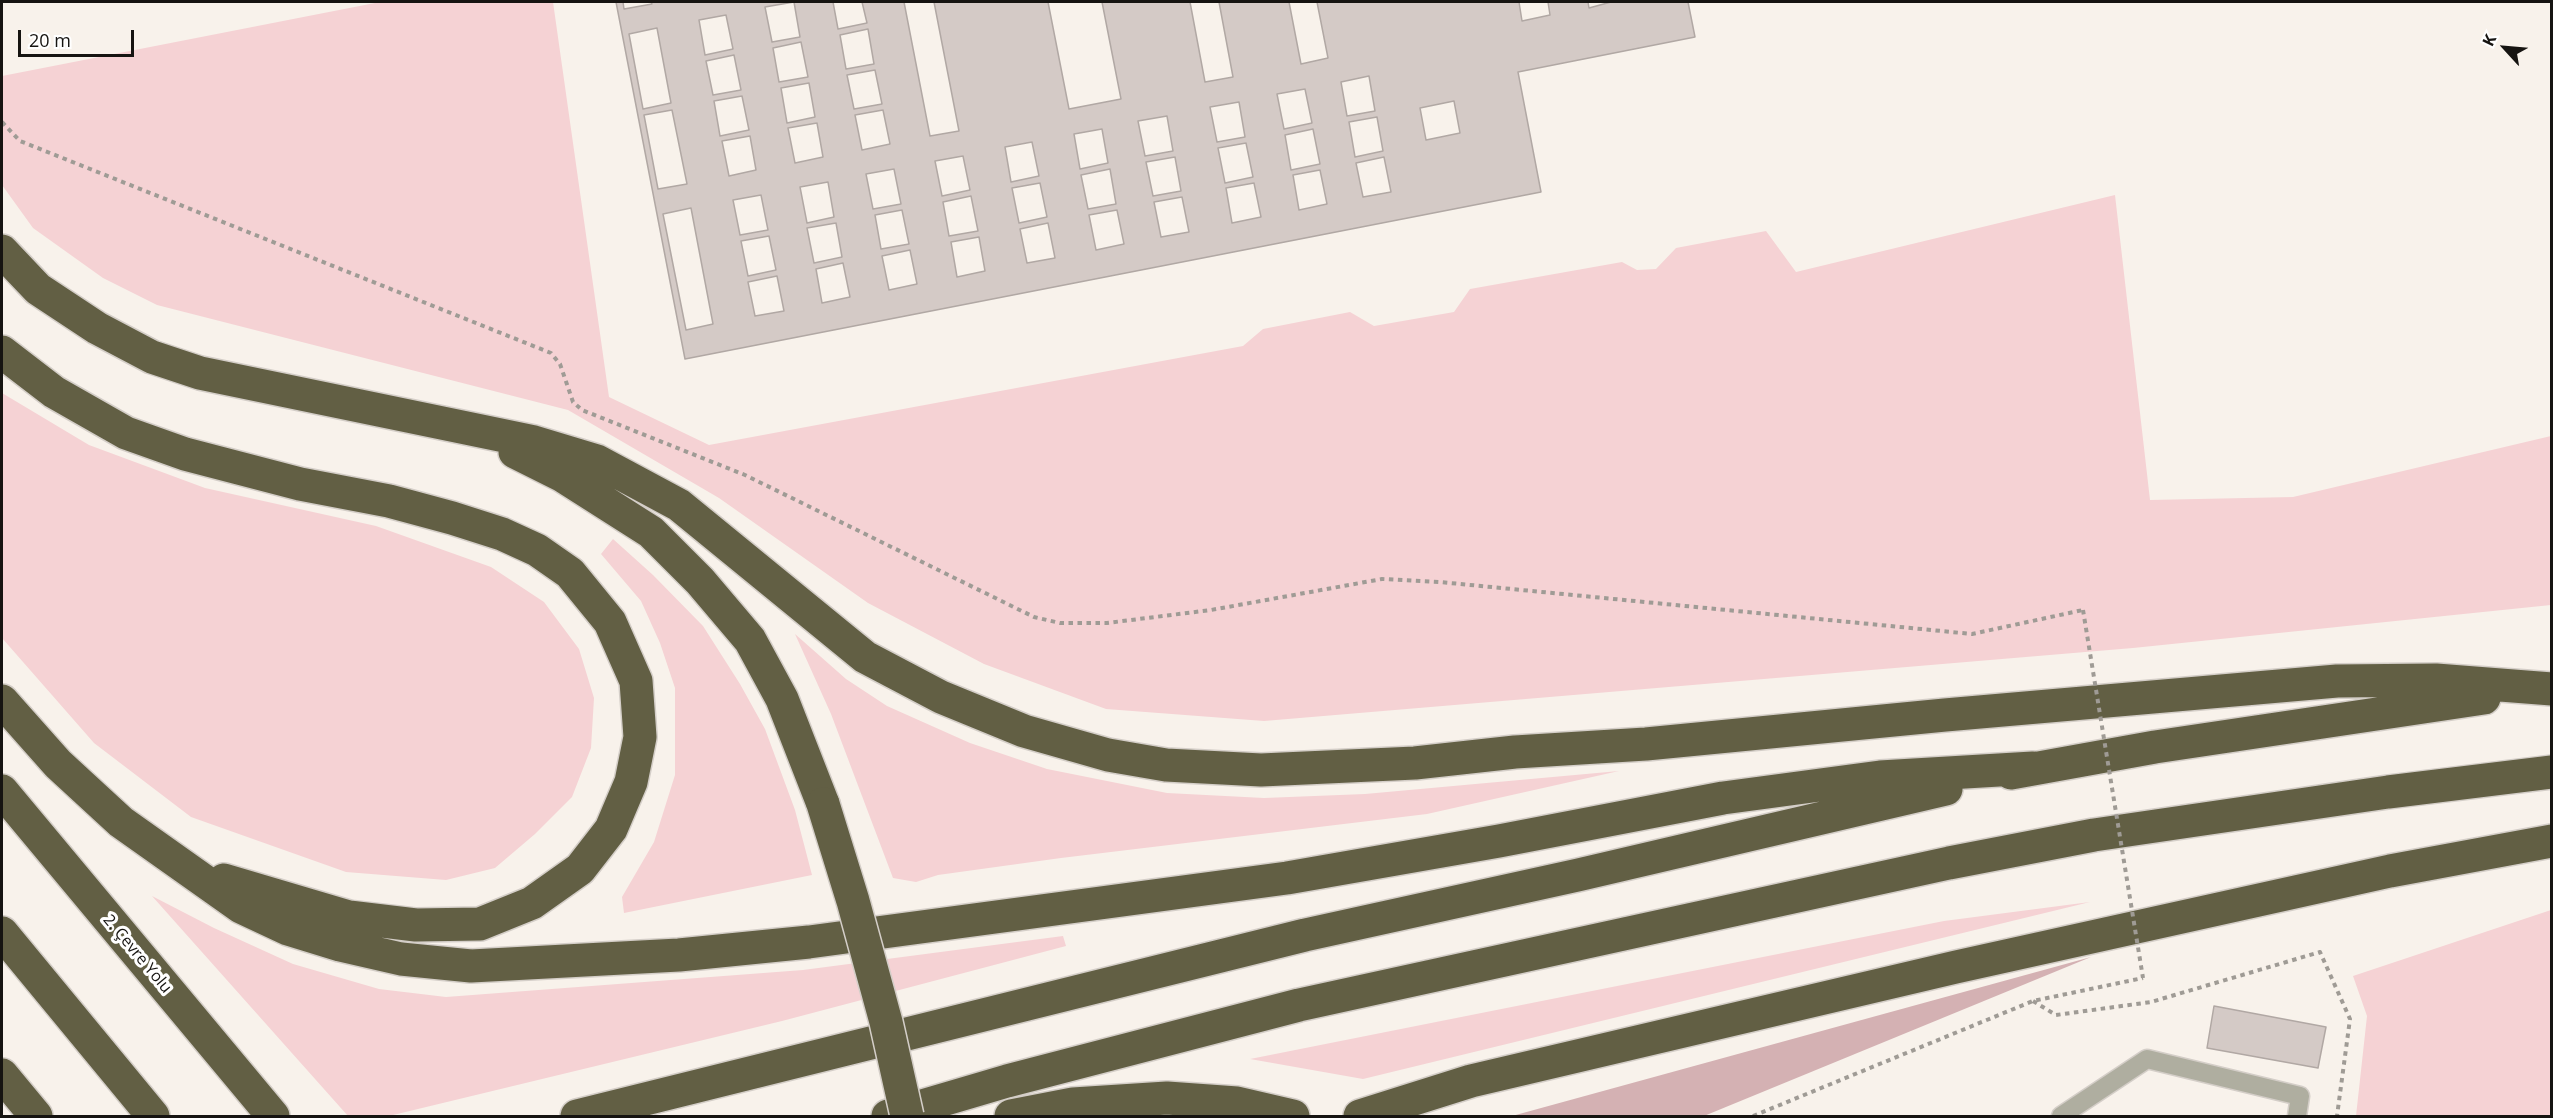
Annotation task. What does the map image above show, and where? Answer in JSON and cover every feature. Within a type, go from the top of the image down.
[{"type":"highway","points":[[2,251],[38,289],[97,328],[152,357],[200,373],[534,442],[597,461],[679,505],[865,657],[941,697],[1024,731],[1108,755],[1166,765],[1261,770],[1415,763],[1515,752],[1646,744],[2337,681],[2436,680],[2552,689]]},
{"type":"highway","points":[[2,352],[54,392],[126,433],[185,454],[266,476],[389,501],[452,518],[502,534],[537,550],[570,573],[610,622],[636,681],[640,737],[632,782],[611,830],[580,869],[532,903],[480,924],[416,925],[349,917],[240,886],[186,867]]},
{"type":"highway","points":[[468,428],[563,476],[651,532],[700,581],[750,640],[782,699],[823,804],[853,901],[886,1022],[906,1116]]},
{"type":"highway","points":[[577,1116],[1305,935],[1578,875],[2033,768],[2178,743],[2552,689]]},
{"type":"highway","points":[[2,701],[58,764],[121,822],[241,907],[288,929],[319,939],[401,959],[471,966],[679,956],[809,942],[1287,878],[1724,798],[1880,777],[2033,768]]},
{"type":"highway","points":[[888,1116],[1007,1081],[1299,1005],[1949,863],[2117,832],[2388,792],[2552,772]]},
{"type":"highway","name":"2. Çevre Yolu","points":[[2,791],[267,1109]]},
{"type":"highway","points":[[1360,1116],[1471,1082],[2110,933],[2390,871],[2552,841]]},
{"type":"highway","points":[[2,933],[151,1114]]},
{"type":"highway","points":[[2,1075],[36,1116]]},
{"type":"highway","points":[[1011,1116],[1074,1104],[1167,1098],[1237,1103],[1293,1116]]},
{"type":"lane","points":[[2061,1116],[2147,1059],[2300,1096],[2297,1116]]},
{"type":"path","points":[[2,122],[20,141],[551,353],[560,364],[573,402],[582,410],[745,475],[1034,618],[1060,623],[1107,623],[1210,610],[1382,579],[1451,583],[1972,634],[2083,610],[2143,978],[2033,1001],[1753,1116]]},
{"type":"path","points":[[2033,1001],[2056,1015],[2151,1002],[2320,952],[2350,1020],[2337,1116]]},
{"type":"shaded area","points":[[380,2],[553,2],[609,397],[709,445],[1243,346],[1263,329],[1350,312],[1374,326],[1454,312],[1470,289],[1622,262],[1637,270],[1656,269],[1676,248],[1766,231],[1796,272],[2115,195],[2150,500],[2293,497],[2551,436],[2551,605],[2133,648],[1264,721],[1106,709],[984,664],[868,603],[719,498],[568,410],[157,305],[103,278],[33,228],[2,185],[2,76]]},
{"type":"shaded area","points":[[2,393],[89,445],[205,488],[376,526],[491,567],[544,602],[579,649],[594,698],[591,748],[572,797],[535,834],[495,868],[446,880],[346,872],[191,817],[94,743],[2,638]]},
{"type":"shaded area","points":[[613,539],[653,575],[703,626],[740,684],[765,729],[795,810],[812,875],[624,913],[622,897],[654,842],[675,775],[675,688],[660,643],[641,601],[601,554]]},
{"type":"shaded area","points":[[795,634],[846,679],[887,706],[970,743],[1047,769],[1167,793],[1264,798],[1365,794],[1619,771],[1427,814],[1061,858],[938,875],[916,882],[893,878],[831,714]]},
{"type":"shaded area","points":[[152,896],[214,928],[293,964],[379,989],[446,997],[803,970],[1063,936],[1066,946],[782,1021],[389,1116],[348,1116]]},
{"type":"shaded area","points":[[2090,902],[1363,1079],[1250,1059],[1944,921]]},
{"type":"shaded area","points":[[2551,910],[2551,1116],[2356,1116],[2367,1016],[2353,976]]},
{"type":"shaded area","points":[[2091,957],[1704,1116],[1512,1116]]},
{"type":"building","points":[[616,2],[623,2],[624,9],[652,4],[651,2],[794,2],[833,2],[838,29],[867,23],[862,2],[904,2],[930,136],[959,131],[934,2],[1048,2],[1069,109],[1121,99],[1102,2],[1190,2],[1205,82],[1233,77],[1219,2],[1289,2],[1301,64],[1328,58],[1317,2],[1519,2],[1522,21],[1550,15],[1548,2],[1588,2],[1589,8],[1611,2],[1688,2],[1695,37],[1518,72],[1541,192],[685,359]],"holes":[[[794,2],[800,37],[772,42],[765,7]],[[726,15],[733,49],[705,55],[699,20]],[[657,28],[671,103],[643,109],[629,34]],[[868,29],[874,64],[846,69],[840,35]],[[801,42],[808,77],[779,82],[773,48]],[[734,55],[741,90],[713,95],[706,61]],[[875,70],[882,104],[854,109],[847,75]],[[1369,76],[1375,111],[1347,116],[1341,82]],[[809,83],[815,117],[787,123],[781,88]],[[1305,89],[1312,123],[1284,129],[1277,94]],[[742,96],[749,130],[720,136],[714,101]],[[1454,101],[1460,133],[1426,140],[1420,108]],[[1239,102],[1245,137],[1217,142],[1210,107]],[[672,110],[687,184],[658,189],[644,115]],[[883,110],[890,144],[862,150],[855,115]],[[1167,116],[1173,151],[1145,156],[1138,121]],[[1377,117],[1383,151],[1355,157],[1349,122]],[[817,123],[823,157],[795,163],[788,128]],[[1102,129],[1108,163],[1080,169],[1074,134]],[[1313,129],[1320,164],[1291,170],[1285,135]],[[750,136],[756,170],[729,176],[722,141]],[[1032,142],[1039,176],[1011,182],[1005,147]],[[1246,143],[1253,177],[1225,183],[1218,148]],[[963,156],[970,190],[942,196],[935,161]],[[1175,157],[1181,191],[1153,196],[1146,162]],[[1384,157],[1391,192],[1363,197],[1356,163]],[[894,169],[901,204],[873,209],[866,174]],[[1110,169],[1116,204],[1088,209],[1081,175]],[[1320,170],[1327,204],[1299,210],[1293,175]],[[828,182],[834,217],[807,223],[800,187]],[[1040,183],[1047,217],[1019,223],[1012,188]],[[1254,183],[1261,217],[1232,223],[1226,188]],[[761,195],[768,230],[740,235],[733,200]],[[971,196],[978,231],[949,236],[943,202]],[[1182,197],[1189,232],[1161,237],[1154,202]],[[691,208],[713,324],[686,330],[663,214]],[[902,210],[909,244],[881,249],[875,215]],[[1117,210],[1124,244],[1096,250],[1089,215]],[[836,223],[842,257],[814,263],[807,228]],[[1048,223],[1055,258],[1027,263],[1020,229]],[[769,236],[776,270],[748,276],[741,241]],[[979,237],[985,271],[957,277],[951,242]],[[910,250],[917,284],[889,290],[882,256]],[[843,263],[850,297],[822,303],[816,269]],[[777,276],[784,311],[755,316],[748,282]]]},
{"type":"building","points":[[2214,1006],[2326,1027],[2318,1068],[2207,1048]]}]
